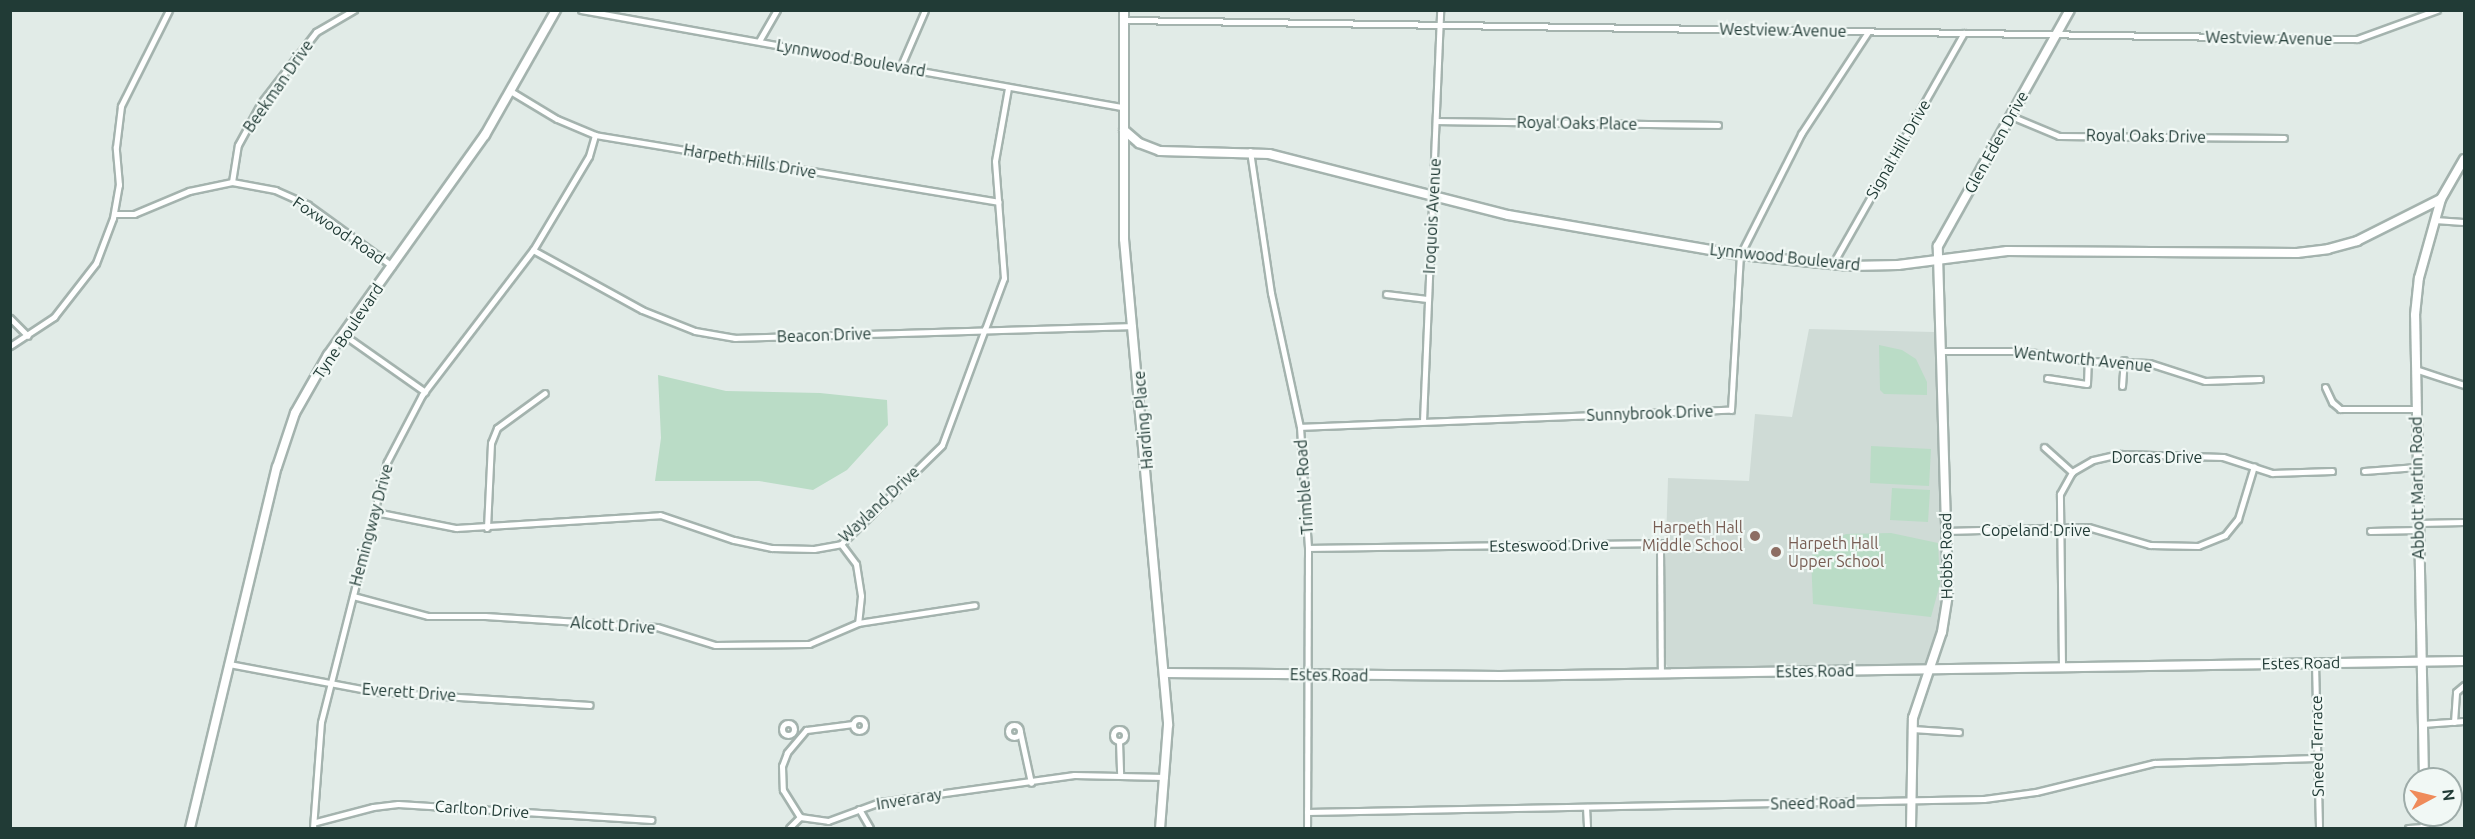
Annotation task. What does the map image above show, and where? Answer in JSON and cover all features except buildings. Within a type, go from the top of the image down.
[{"type":"street","points":[[10,346],[28,336],[72,298],[96,263],[114,214],[119,185],[116,147],[121,106],[169,10]]},
{"type":"street","name":"Beekman Drive","points":[[232,182],[238,145],[268,93],[316,32],[354,10]]},
{"type":"street","name":"Tyne Boulevard","points":[[190,828],[277,467],[292,419],[328,354],[344,335],[512,93],[556,10]]},
{"type":"street","name":"Lynnwood Boulevard","points":[[581,10],[1121,107]]},
{"type":"street","points":[[759,41],[777,10]]},
{"type":"street","points":[[900,68],[926,10]]},
{"type":"street","name":"Harding Place","points":[[1124,10],[1121,107],[1124,130],[1124,240],[1134,326],[1165,674],[1167,777],[1160,828]]},
{"type":"street","name":"Iroquois Avenue","points":[[1423,421],[1440,10]]},
{"type":"street","name":"Glen Eden Drive","points":[[1937,277],[1938,246],[2070,10]]},
{"type":"street","name":"Westview Avenue","points":[[1124,20],[1440,23],[1868,32],[2058,32],[2357,39],[2437,10]]},
{"type":"street","name":"Sunnybrook Drive","points":[[1300,427],[1731,410],[1740,255],[1801,134],[1868,32]]},
{"type":"street","name":"Signal Hill Drive","points":[[1832,265],[1964,33]]},
{"type":"street","name":"Wayland Drive","points":[[375,512],[456,528],[488,528],[644,514],[660,515],[734,540],[772,548],[814,549],[841,544],[942,445],[1004,278],[995,160],[1008,88]]},
{"type":"street","name":"Harpeth Hills Drive","points":[[512,93],[557,120],[595,135],[998,202]]},
{"type":"street","name":"Royal Oaks Drive","points":[[2011,116],[2059,136],[2284,138]]},
{"type":"street","name":"Royal Oaks Place","points":[[1436,121],[1718,125]]},
{"type":"street","name":"Lynnwood Boulevard","points":[[1124,130],[1139,143],[1160,151],[1250,151],[1508,215],[1740,255],[1832,265],[1895,265],[2007,251],[2297,253],[2357,241],[2442,199]]},
{"type":"street","name":"Hemingway Drive","points":[[314,825],[321,722],[375,512],[375,498],[391,452],[425,392],[533,250],[589,156],[595,135]]},
{"type":"street","name":"Trimble Road","points":[[1250,151],[1271,293],[1300,427],[1308,548],[1306,828]]},
{"type":"street","points":[[2442,199],[2464,159]]},
{"type":"street","name":"Foxwood Road","points":[[114,214],[134,214],[189,191],[232,182],[278,191],[308,205],[392,266]]},
{"type":"street","name":"Abbott Martin Road","points":[[2424,767],[2419,661],[2415,369],[2419,278],[2434,220],[2442,199]]},
{"type":"street","points":[[2434,220],[2464,222]]},
{"type":"street","name":"Beacon Drive","points":[[533,250],[642,310],[695,331],[722,335],[1134,326]]},
{"type":"street","name":"Hobbs Road","points":[[1911,828],[1911,729],[1946,612],[1946,531],[1937,277]]},
{"type":"street","points":[[1386,294],[1427,299]]},
{"type":"street","points":[[10,318],[28,336]]},
{"type":"street","points":[[344,335],[425,392]]},
{"type":"street","name":"Wentworth Avenue","points":[[1940,351],[2022,351],[2088,361],[2124,360],[2149,363],[2205,381],[2260,379]]},
{"type":"street","points":[[2122,386],[2124,360]]},
{"type":"street","points":[[2047,378],[2086,384],[2088,361]]},
{"type":"street","points":[[2415,369],[2464,385]]},
{"type":"street","points":[[2325,387],[2332,402],[2340,409],[2416,409]]},
{"type":"street","points":[[488,528],[490,443],[497,428],[545,393]]},
{"type":"street","points":[[2044,447],[2072,472],[2060,494],[2062,666]]},
{"type":"street","name":"Dorcas Drive","points":[[2072,472],[2093,460],[2120,454],[2223,458],[2272,473],[2332,471]]},
{"type":"street","name":"Copeland Drive","points":[[1946,531],[2088,527],[2150,545],[2198,546],[2225,535],[2238,519],[2254,466]]},
{"type":"street","points":[[2364,471],[2417,467]]},
{"type":"street","points":[[2370,531],[2464,522]]},
{"type":"street","name":"Esteswood Drive","points":[[1308,548],[1660,543],[1661,674]]},
{"type":"street","points":[[841,544],[856,564],[861,596],[858,623]]},
{"type":"street","name":"Alcott Drive","points":[[353,596],[428,616],[495,616],[657,627],[715,645],[809,644],[858,623],[975,604]]},
{"type":"street","name":"Estes Road","points":[[1165,674],[1661,674],[2464,661]]},
{"type":"street","name":"Sneed Terrace","points":[[2316,663],[2319,828]]},
{"type":"street","name":"Everett Drive","points":[[229,664],[377,692],[590,705]]},
{"type":"street","points":[[2454,722],[2456,692],[2464,685]]},
{"type":"street","points":[[2422,724],[2464,721]]},
{"type":"street","points":[[789,828],[800,817],[783,790],[782,766],[798,739],[806,730],[817,727],[853,724]]},
{"type":"street","points":[[1911,729],[1959,732]]},
{"type":"street","points":[[1020,732],[1031,783]]},
{"type":"street","points":[[792,734],[798,739]]},
{"type":"street","points":[[1119,741],[1120,774]]},
{"type":"street","name":"Sneed Road","points":[[1307,812],[1910,801],[2020,795],[2132,767],[2175,760],[2316,758]]},
{"type":"street","name":"Inveraray","points":[[800,817],[828,820],[880,801],[1031,783],[1074,775],[1120,774],[1167,777]]},
{"type":"street","name":"Carlton Drive","points":[[314,825],[373,807],[398,804],[651,820]]},
{"type":"street","points":[[1586,807],[1587,828]]},
{"type":"street","points":[[859,809],[870,828]]},
{"type":"street","points":[[2408,828],[2425,828]]},
{"type":"shaded area","points":[[1809,329],[1934,332],[1943,592],[1939,622],[1926,663],[1669,669],[1663,659],[1668,478],[1749,481],[1755,414],[1792,417]]},
{"type":"green space","points":[[1879,345],[1902,350],[1916,359],[1927,382],[1927,395],[1884,394],[1880,390]]},
{"type":"green space","points":[[658,375],[726,391],[820,393],[887,400],[888,425],[847,470],[813,490],[759,481],[655,481],[661,438]]},
{"type":"green space","points":[[1871,446],[1931,449],[1929,486],[1870,483]]},
{"type":"green space","points":[[1892,488],[1930,490],[1928,522],[1890,520]]},
{"type":"green space","points":[[1891,533],[1938,543],[1940,584],[1931,617],[1813,604],[1811,557],[1817,547],[1846,534]]},
{"type":"place","name":"Harpeth Hall Middle School","points":[[1755,536]]},
{"type":"place","name":"Harpeth Hall Upper School","points":[[1776,552]]}]
